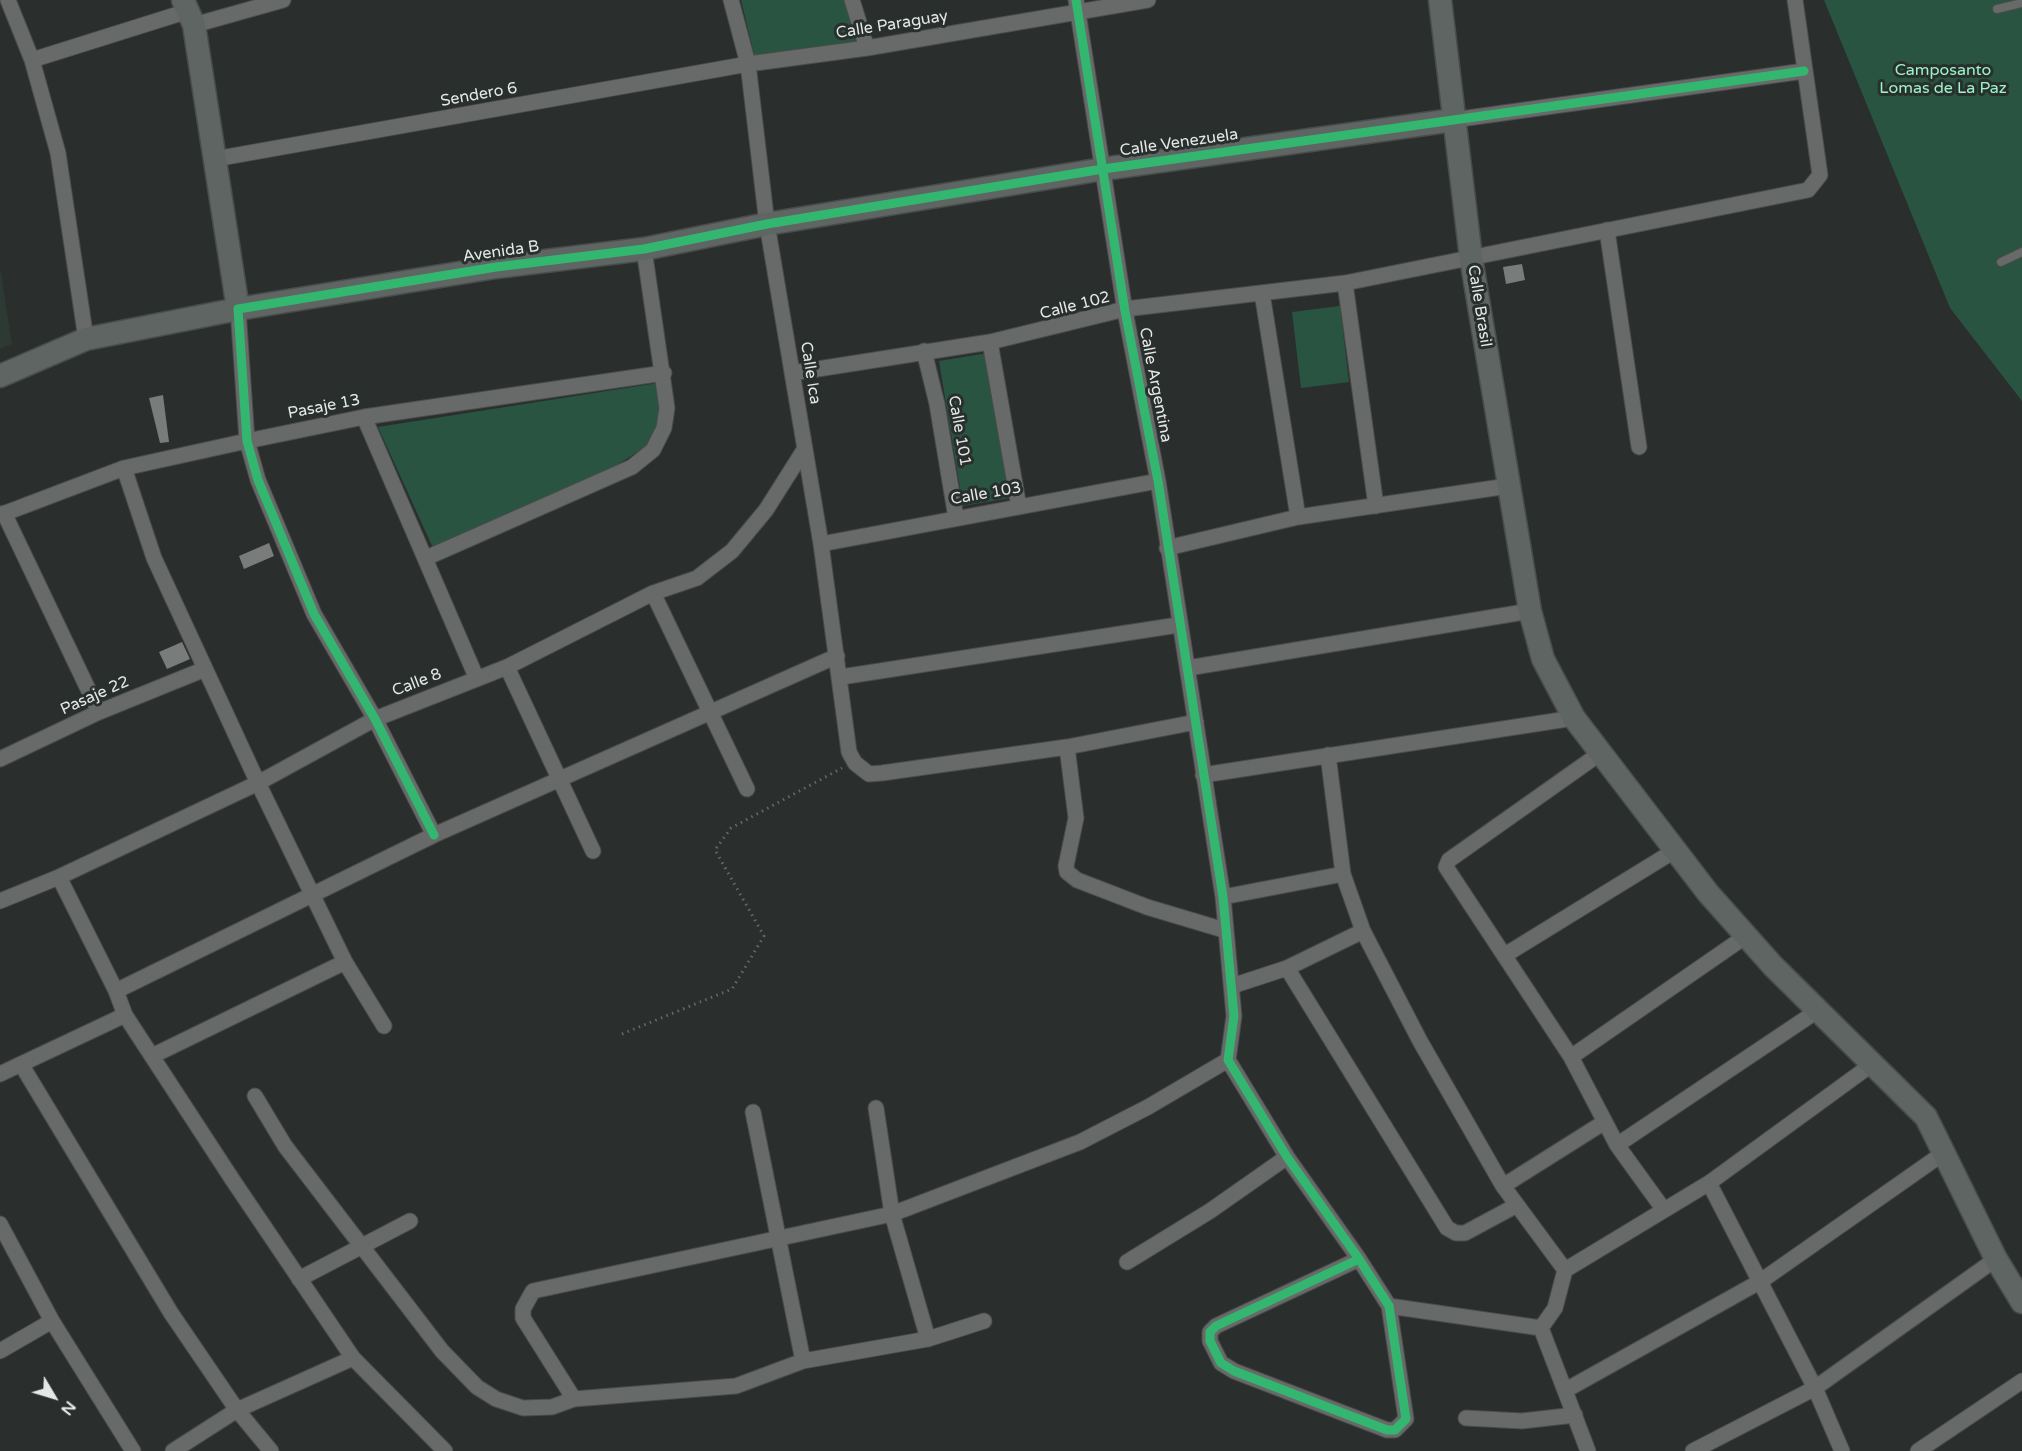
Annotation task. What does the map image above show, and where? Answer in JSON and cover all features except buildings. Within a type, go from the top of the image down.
[{"type":"main road","name":"Calle Brasil","points":[[1445,1],[1453,120],[1471,258],[1530,611],[1543,659],[1574,718],[1674,851],[1746,936],[1817,1011],[1926,1117],[1996,1259],[2022,1302]]},
{"type":"main road","points":[[188,12],[215,159],[238,309]]},
{"type":"main road","name":"Calle Venezuela","points":[[767,224],[1103,169],[1453,120]]},
{"type":"main road","name":"Avenida B","points":[[0,376],[86,339],[238,309],[496,267],[644,249],[767,224]]},
{"type":"street","points":[[9,0],[32,60],[58,153],[86,339]]},
{"type":"street","points":[[32,60],[188,12],[283,0]]},
{"type":"street","name":"Calle Ica","points":[[731,0],[748,64],[767,224],[820,544],[852,757]]},
{"type":"street","points":[[852,0],[867,48]]},
{"type":"street","name":"Calle Paraguay","points":[[748,64],[867,48],[1077,6],[1148,0]]},
{"type":"street","name":"Calle 102","points":[[792,373],[990,342],[1125,309],[1345,283],[1808,190],[1820,175],[1795,0]]},
{"type":"street","name":"Calle Argentina","points":[[1077,6],[1125,309],[1158,480],[1178,625],[1188,668],[1223,897],[1224,930],[1234,1016],[1228,1060]]},
{"type":"street","name":"Sendero 6","points":[[215,159],[748,64]]},
{"type":"street","points":[[1453,120],[1804,70]]},
{"type":"street","points":[[1606,230],[1640,447]]},
{"type":"street","points":[[426,558],[632,467],[653,450],[664,428],[667,408],[664,373],[644,249]]},
{"type":"street","points":[[1345,283],[1376,506]]},
{"type":"street","points":[[1262,293],[1298,517]]},
{"type":"street","points":[[238,309],[247,441],[258,480],[314,614],[375,719],[434,835]]},
{"type":"street","points":[[990,342],[1019,507]]},
{"type":"street","name":"Calle 101","points":[[924,351],[937,404],[956,518]]},
{"type":"street","name":"Pasaje 13","points":[[2,514],[124,468],[247,441],[364,417],[664,373]]},
{"type":"street","points":[[364,417],[477,680]]},
{"type":"street","name":"Calle 8","points":[[0,901],[59,877],[258,783],[375,719],[507,667],[653,593],[697,578],[732,551],[766,510],[804,450]]},
{"type":"street","points":[[124,468],[154,558],[258,783],[315,896],[345,962],[384,1026]]},
{"type":"street","name":"Calle 103","points":[[820,544],[1158,480]]},
{"type":"street","points":[[1167,548],[1298,517],[1508,486]]},
{"type":"street","points":[[2,514],[99,712]]},
{"type":"street","points":[[653,593],[747,789]]},
{"type":"street","points":[[1188,668],[1530,611]]},
{"type":"street","points":[[841,677],[1178,625]]},
{"type":"street","points":[[116,991],[315,896],[434,835],[837,656]]},
{"type":"street","points":[[507,667],[593,851]]},
{"type":"street","name":"Pasaje 22","points":[[0,759],[99,712],[205,669]]},
{"type":"street","points":[[1203,775],[1574,718]]},
{"type":"street","points":[[852,757],[861,771],[876,774],[1067,747],[1196,722]]},
{"type":"street","points":[[1067,747],[1076,818],[1066,866],[1067,872],[1077,880],[1146,907],[1224,930]]},
{"type":"street","points":[[1599,754],[1449,860],[1446,867],[1571,1057],[1603,1123],[1664,1210]]},
{"type":"street","points":[[1328,755],[1343,874],[1363,931],[1420,1041],[1503,1186],[1565,1270]]},
{"type":"street","points":[[1505,955],[1674,851]]},
{"type":"street","points":[[1223,897],[1343,874]]},
{"type":"street","points":[[59,877],[116,991],[125,1015],[299,1279],[353,1358],[445,1451]]},
{"type":"street","points":[[1232,986],[1287,968],[1363,931]]},
{"type":"street","points":[[1571,1057],[1746,936]]},
{"type":"street","points":[[152,1056],[345,962]]},
{"type":"street","points":[[1287,968],[1447,1228],[1456,1233],[1465,1233],[1517,1205]]},
{"type":"street","points":[[1617,1145],[1817,1011]]},
{"type":"street","points":[[0,1074],[125,1015]]},
{"type":"street","points":[[574,1399],[524,1318],[523,1309],[533,1291],[892,1214],[1080,1142],[1148,1107],[1228,1060],[1287,1157],[1359,1259],[1389,1305],[1406,1419],[1395,1430],[1387,1430],[1234,1371],[1221,1363],[1210,1341],[1210,1332],[1216,1326],[1359,1259]]},
{"type":"street","points":[[21,1064],[122,1227],[171,1313],[237,1410],[271,1451]]},
{"type":"street","points":[[1541,1328],[1555,1308],[1565,1270],[1709,1183],[1871,1065]]},
{"type":"street","points":[[255,1096],[285,1146],[442,1350],[477,1387],[496,1399],[523,1408],[552,1407],[574,1399],[736,1386],[803,1361],[928,1339],[984,1321]]},
{"type":"street","points":[[876,1108],[892,1214],[928,1339]]},
{"type":"street","points":[[753,1112],[803,1361]]},
{"type":"street","points":[[1503,1186],[1603,1123]]},
{"type":"street","points":[[1566,1390],[1761,1281],[1945,1152]]},
{"type":"street","points":[[1127,1262],[1210,1211],[1287,1157]]},
{"type":"street","points":[[1709,1183],[1815,1388],[1842,1451]]},
{"type":"street","points":[[299,1279],[410,1221]]},
{"type":"street","points":[[0,1224],[52,1321],[133,1451]]},
{"type":"street","points":[[1693,1451],[1815,1388],[1996,1259]]},
{"type":"street","points":[[1389,1305],[1541,1328]]},
{"type":"street","points":[[0,1351],[52,1321]]},
{"type":"street","points":[[1541,1328],[1588,1451]]},
{"type":"street","points":[[173,1451],[237,1410],[353,1358]]},
{"type":"street","points":[[1918,1451],[2022,1381]]},
{"type":"street","points":[[1466,1418],[1522,1421],[1575,1415]]},
{"type":"lane","points":[[1997,9],[2022,3]]},
{"type":"lane","points":[[2001,262],[2022,252]]},
{"type":"path","points":[[622,1034],[732,989],[764,936],[715,850],[731,828],[852,757]]},
{"type":"shaded area","points":[[0,267],[12,344],[0,349]]},
{"type":"green space","points":[[741,0],[845,0],[857,41],[755,58]]},
{"type":"green space","name":"Camposanto Lomas de La Paz","points":[[1824,0],[2022,0],[2022,401],[1950,308]]},
{"type":"green space","points":[[1340,306],[1349,382],[1301,388],[1292,312]]},
{"type":"green space","points":[[988,353],[1011,498],[963,506],[939,361]]},
{"type":"green space","points":[[658,383],[660,417],[647,446],[609,470],[433,548],[378,427]]},
{"type":"cycle path","points":[[1076,0],[1125,311],[1158,481],[1223,897],[1234,1016],[1228,1060],[1287,1157],[1359,1259],[1389,1306],[1406,1419],[1395,1430],[1387,1430],[1234,1371],[1221,1363],[1210,1341],[1210,1332],[1216,1326],[1359,1259]]},
{"type":"cycle path","points":[[434,835],[375,719],[314,614],[258,480],[247,441],[238,309],[496,267],[644,249],[767,224],[1103,169],[1804,71]]}]
